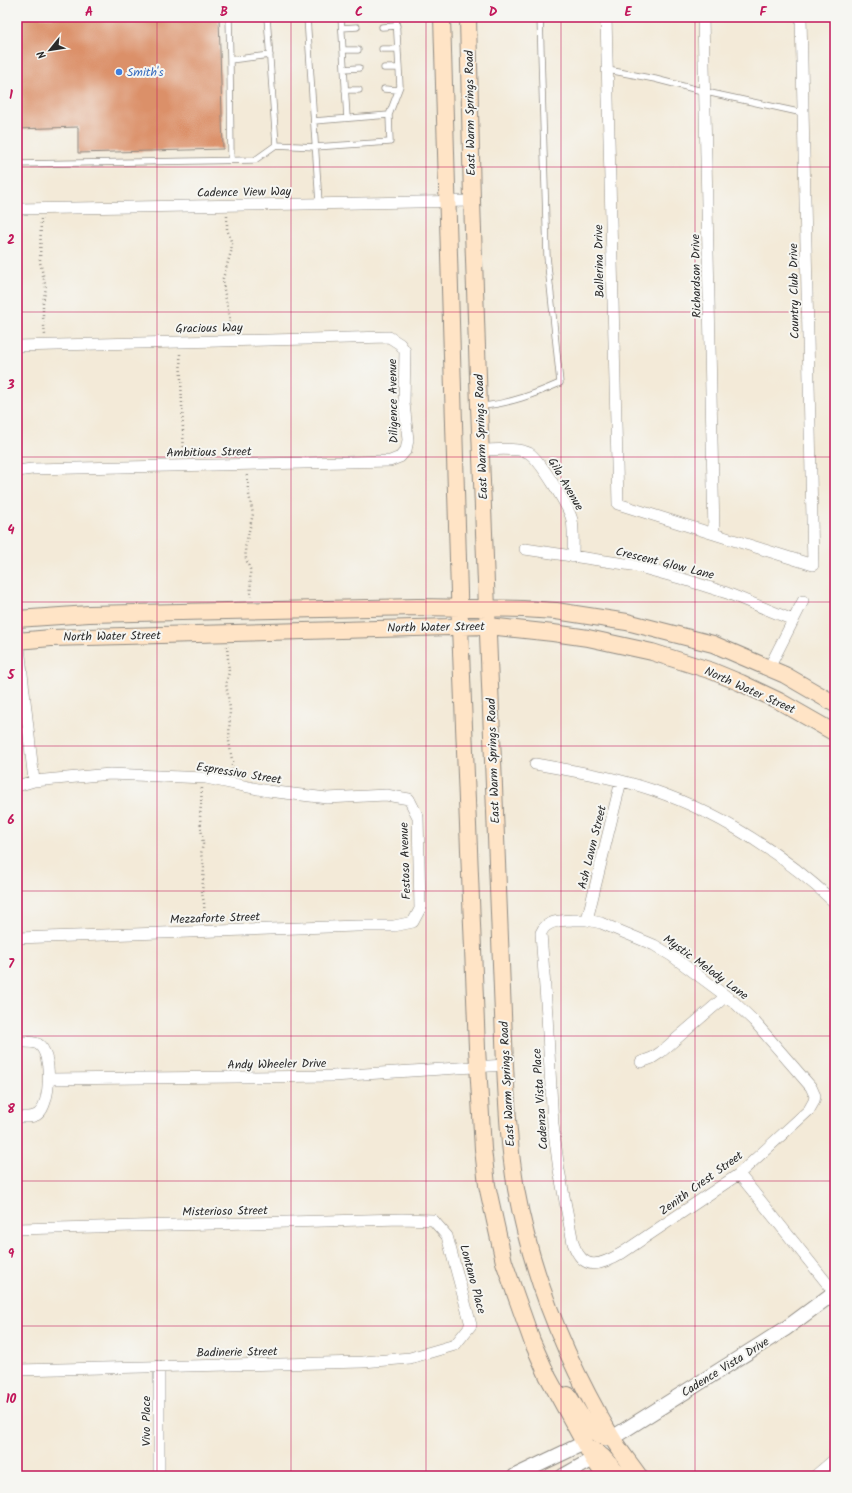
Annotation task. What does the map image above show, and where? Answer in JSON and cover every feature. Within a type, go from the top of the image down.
[{"type":"main road","name":"East Warm Springs Road","points":[[442,17],[446,200],[459,607],[478,1068],[483,1149],[487,1185],[504,1262],[532,1341],[548,1377],[593,1459],[605,1476]]},
{"type":"main road","name":"East Warm Springs Road","points":[[468,17],[472,201],[479,406],[505,1065],[510,1145],[516,1189],[528,1241],[544,1294],[557,1330],[573,1365],[612,1438],[639,1476]]},
{"type":"main road","name":"North Water Street","points":[[17,619],[90,614],[251,610],[459,607],[556,611],[627,622],[713,644],[769,668],[814,691],[835,704]]},
{"type":"main road","name":"North Water Street","points":[[18,637],[52,638],[226,634],[488,626],[588,638],[659,654],[741,683],[779,701],[835,733]]},
{"type":"main road","points":[[532,1341],[588,1426],[597,1435],[604,1438],[612,1438]]},
{"type":"main road","points":[[584,1443],[603,1457],[620,1476]]},
{"type":"street","name":"Ballerina Drive","points":[[606,17],[618,504],[714,534]]},
{"type":"street","name":"Richardson Drive","points":[[704,17],[714,534]]},
{"type":"street","name":"Country Club Drive","points":[[714,534],[813,565],[801,17]]},
{"type":"street","name":"Cadence View Way","points":[[17,209],[446,200],[472,201]]},
{"type":"street","name":"Gracious Way","points":[[17,346],[389,337],[400,344]]},
{"type":"street","name":"Diligence Avenue","points":[[400,344],[405,351],[404,403],[408,440],[406,450],[400,457]]},
{"type":"street","name":"Gila Avenue","points":[[481,450],[517,450],[529,453],[539,462],[572,518],[573,557]]},
{"type":"street","name":"Ambitious Street","points":[[17,471],[32,469],[184,465],[378,462],[390,461],[400,457]]},
{"type":"street","name":"Crescent Glow Lane","points":[[525,549],[632,565],[728,593],[793,620]]},
{"type":"street","points":[[769,668],[803,601]]},
{"type":"street","points":[[18,637],[34,780]]},
{"type":"street","points":[[536,764],[621,781],[692,806],[728,824],[791,865],[835,903]]},
{"type":"street","name":"Espressivo Street","points":[[17,786],[34,780],[110,774],[200,778],[268,791],[327,798],[386,795],[410,798]]},
{"type":"street","name":"Ash Lawn Street","points":[[587,920],[621,781]]},
{"type":"street","name":"Festoso Avenue","points":[[410,798],[418,817],[420,909],[413,922]]},
{"type":"street","name":"Mystic Melody Lane","points":[[543,928],[557,921],[587,920],[617,929],[663,950],[726,996],[754,1021],[806,1080],[813,1091],[814,1101]]},
{"type":"street","name":"Mezzaforte Street","points":[[17,938],[394,926],[413,922]]},
{"type":"street","name":"Cadenza Vista Place","points":[[543,928],[541,938],[548,1015],[554,1135],[573,1243],[577,1254],[588,1263]]},
{"type":"street","points":[[641,1062],[652,1058],[661,1052],[726,996]]},
{"type":"street","points":[[17,1042],[33,1042],[39,1045],[44,1051],[47,1060],[49,1079],[47,1093],[40,1113],[35,1116],[17,1117]]},
{"type":"street","name":"Andy Wheeler Drive","points":[[49,1079],[333,1076],[478,1068],[505,1065]]},
{"type":"street","name":"Zenith Crest Street","points":[[588,1263],[597,1264],[610,1260],[739,1174],[809,1110],[814,1101]]},
{"type":"street","points":[[739,1174],[834,1292]]},
{"type":"street","name":"Misterioso Street","points":[[17,1229],[433,1220]]},
{"type":"street","name":"Lontano Place","points":[[433,1220],[448,1236],[471,1325],[455,1345]]},
{"type":"street","name":"Cadence Vista Drive","points":[[612,1438],[785,1329],[834,1292]]},
{"type":"street","name":"Badinerie Street","points":[[17,1370],[363,1362],[410,1358],[455,1345]]},
{"type":"street","name":"Vivo Place","points":[[159,1366],[160,1476]]},
{"type":"street","points":[[515,1476],[584,1443]]},
{"type":"street","points":[[563,1476],[593,1459]]},
{"type":"street","points":[[815,1476],[835,1459]]},
{"type":"lane","points":[[229,17],[231,160]]},
{"type":"lane","points":[[268,17],[276,145]]},
{"type":"lane","points":[[307,17],[319,203]]},
{"type":"lane","points":[[341,17],[347,118]]},
{"type":"lane","points":[[17,164],[255,160],[276,145],[315,147],[390,142],[389,115],[400,86],[396,17]]},
{"type":"lane","points":[[479,406],[493,405],[519,399],[560,383],[547,256],[540,17]]},
{"type":"lane","points":[[382,26],[397,26]]},
{"type":"lane","points":[[342,28],[357,27]]},
{"type":"lane","points":[[382,49],[398,49]]},
{"type":"lane","points":[[343,50],[358,50]]},
{"type":"lane","points":[[230,60],[270,55]]},
{"type":"lane","points":[[344,69],[359,68]]},
{"type":"lane","points":[[384,68],[399,68]]},
{"type":"lane","points":[[608,70],[655,79],[706,92],[804,113]]},
{"type":"lane","points":[[384,89],[398,90]]},
{"type":"lane","points":[[345,90],[359,90]]},
{"type":"lane","points":[[314,121],[389,115]]},
{"type":"path","points":[[227,205],[227,229],[232,244],[223,278],[230,319],[229,341]]},
{"type":"path","points":[[41,209],[40,262],[46,288],[43,302],[43,317],[46,345]]},
{"type":"path","points":[[180,342],[184,465]]},
{"type":"path","points":[[248,464],[247,482],[253,514],[245,548],[246,559],[250,569],[251,610]]},
{"type":"path","points":[[226,634],[229,672],[226,684],[230,708],[229,741],[232,760],[231,784]]},
{"type":"path","points":[[200,778],[203,791],[200,818],[203,844],[201,854],[204,868],[202,893],[204,903],[205,932]]},
{"type":"building","name":"Smith's","points":[[17,17],[219,17],[223,149],[78,153],[78,127],[17,129]]},
{"type":"place","name":"Smith's","points":[[119,72]]}]
